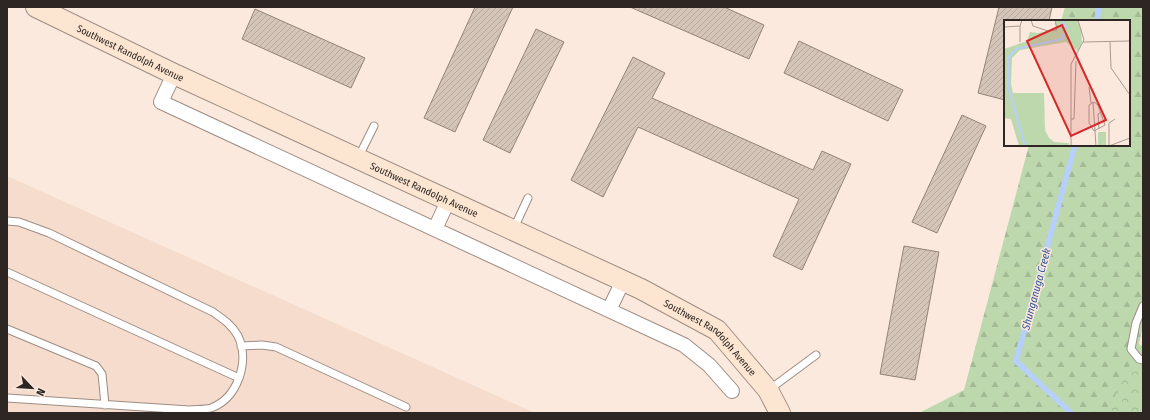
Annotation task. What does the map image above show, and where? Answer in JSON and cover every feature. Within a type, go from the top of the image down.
[{"type":"street","name":"Southwest Randolph Avenue","points":[[36,7],[357,160],[623,281],[717,330],[768,390],[780,413]]},
{"type":"street","points":[[174,74],[161,102],[684,345],[709,365],[732,391]]},
{"type":"street","points":[[435,229],[448,201]]},
{"type":"street","points":[[609,310],[623,281]]},
{"type":"lane","points":[[357,160],[374,126]]},
{"type":"lane","points":[[513,230],[528,198]]},
{"type":"lane","points":[[7,221],[20,222],[49,233],[213,312],[227,322],[237,335],[242,350],[243,366],[237,384],[228,398],[210,408],[189,410],[7,398]]},
{"type":"lane","points":[[7,272],[239,378]]},
{"type":"lane","points":[[1143,306],[1136,324],[1131,349],[1139,359],[1143,360]]},
{"type":"lane","points":[[7,329],[96,366],[102,374],[105,405]]},
{"type":"lane","points":[[241,346],[262,344],[276,347],[406,407]]},
{"type":"lane","points":[[768,390],[816,355]]},
{"type":"shaded area","points":[[7,176],[535,413],[7,413]]},
{"type":"green space","points":[[1065,7],[1143,7],[1143,325],[1139,344],[1143,347],[1143,413],[919,413],[964,390],[1029,146],[1130,146],[1130,20],[1061,20]]},
{"type":"green space","points":[[1139,345],[1143,347],[1143,413],[1107,413]]},
{"type":"building","points":[[475,7],[513,7],[455,132],[424,118]]},
{"type":"building","points":[[630,7],[724,7],[764,25],[749,59]]},
{"type":"building","points":[[999,7],[1052,7],[1049,20],[1004,20],[1004,100],[978,93]]},
{"type":"building","points":[[255,9],[365,58],[351,88],[242,39]]},
{"type":"building","points":[[536,29],[564,42],[510,153],[483,140]]},
{"type":"building","points":[[799,41],[903,90],[888,121],[784,73]]},
{"type":"building","points":[[633,57],[665,73],[652,98],[813,170],[822,151],[851,164],[802,270],[773,256],[799,199],[638,127],[603,197],[571,180]]},
{"type":"building","points":[[962,115],[986,126],[937,233],[912,222]]},
{"type":"building","points":[[904,246],[939,252],[915,380],[880,374]]},
{"type":"waterway","name":"Shunganuga Creek","points":[[1097,20],[1099,7]]},
{"type":"waterway","name":"Shunganuga Creek","points":[[1071,413],[1016,361],[1075,146]]}]
